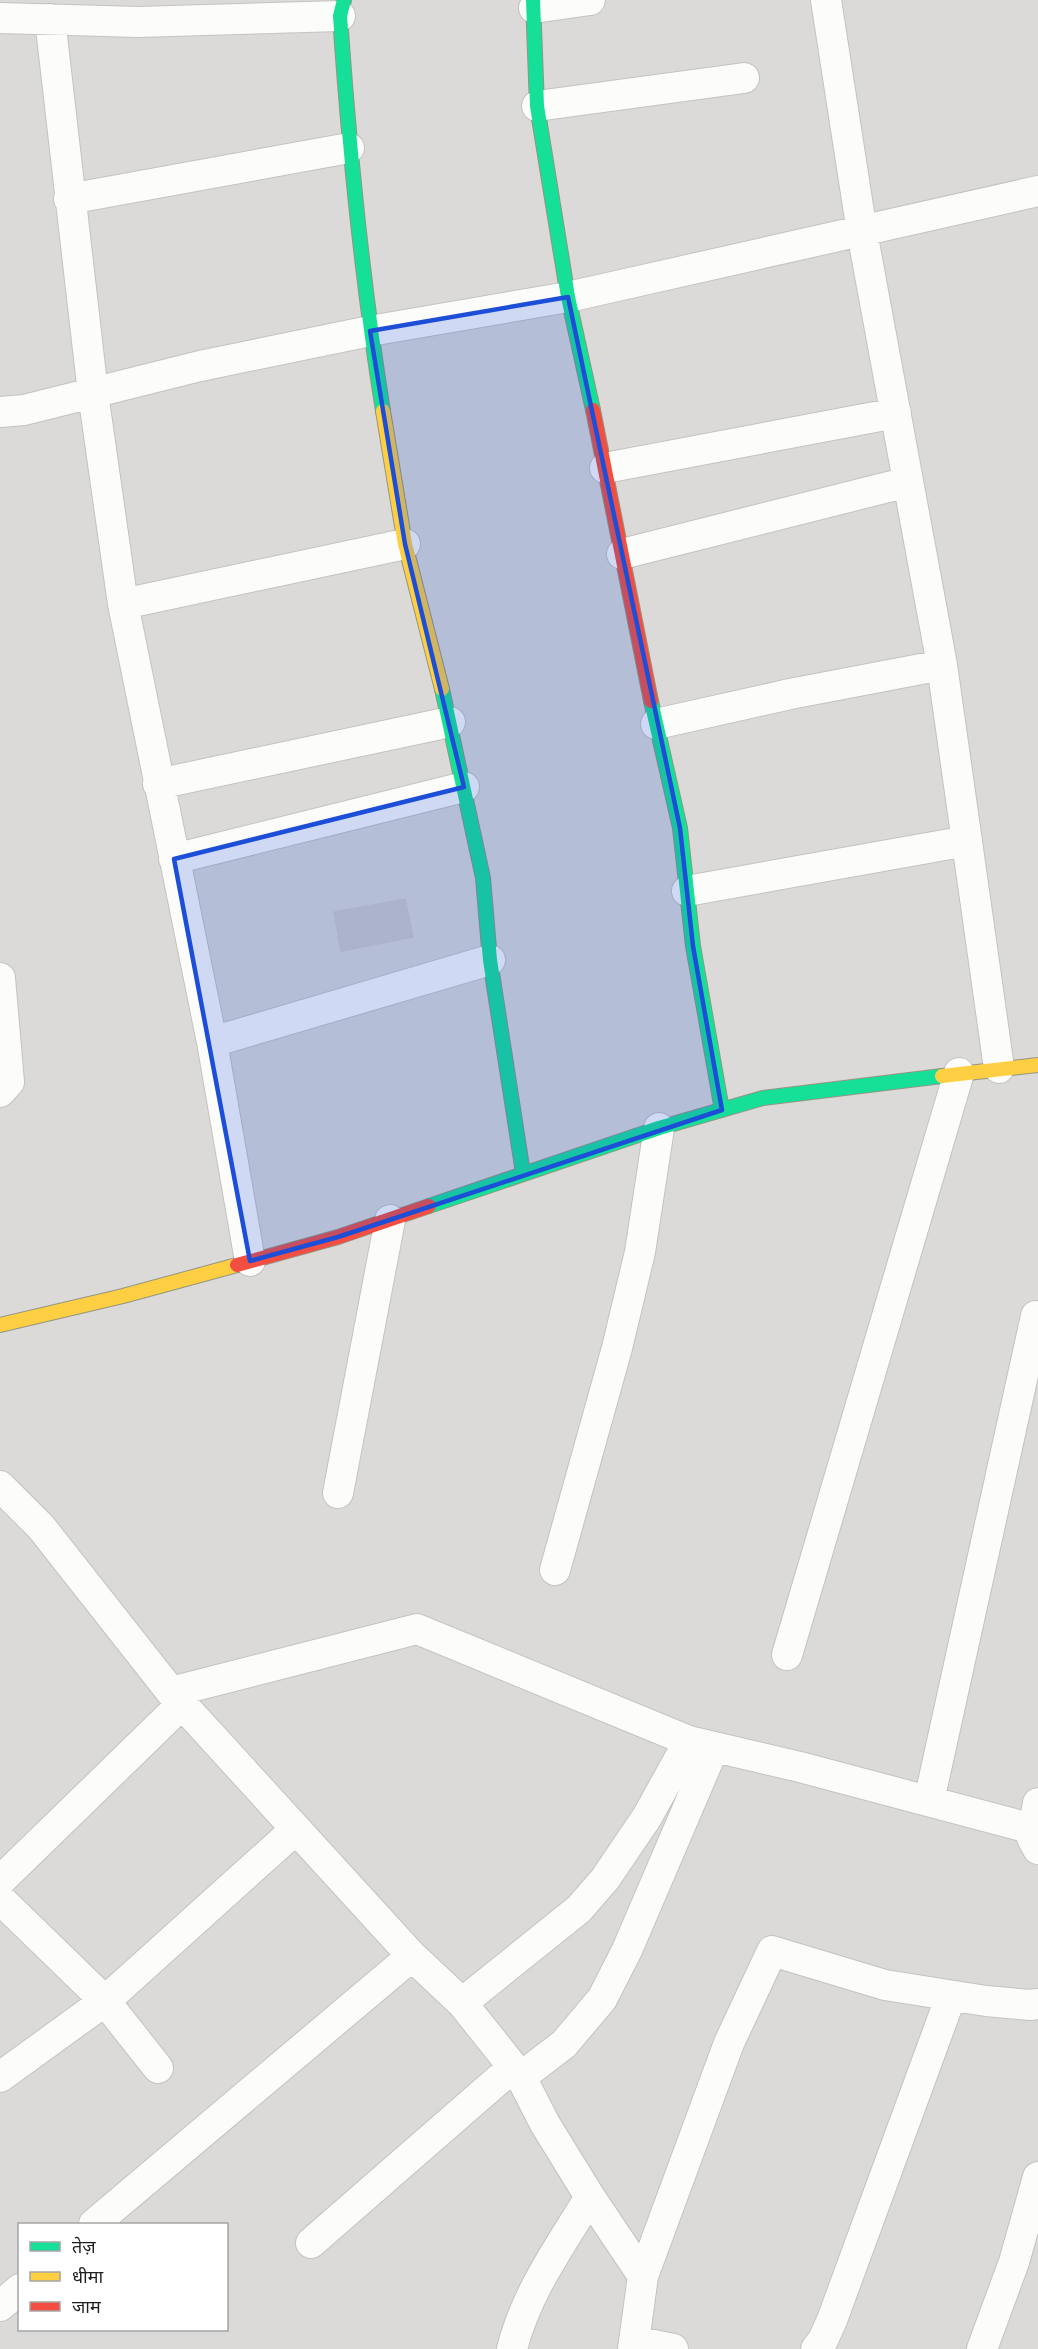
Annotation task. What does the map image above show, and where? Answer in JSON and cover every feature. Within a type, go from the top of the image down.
[{"type":"street","points":[[591,0],[533,4],[537,106],[568,297],[656,724],[680,828],[693,946],[722,1110]]},
{"type":"street","points":[[826,0],[862,232],[942,665],[999,1068]]},
{"type":"street","points":[[0,18],[138,22],[342,8],[349,148],[370,331],[405,544],[450,722],[483,878],[490,960],[523,1173]]},
{"type":"street","points":[[51,19],[69,199],[93,393],[123,604],[212,1042],[250,1261]]},
{"type":"street","points":[[537,106],[744,78]]},
{"type":"street","points":[[69,199],[349,148]]},
{"type":"street","points":[[0,412],[24,410],[200,366],[370,331],[568,297],[1038,191]]},
{"type":"street","points":[[605,468],[896,413]]},
{"type":"street","points":[[622,554],[908,482]]},
{"type":"street","points":[[123,604],[405,544]]},
{"type":"street","points":[[656,724],[790,694],[942,665]]},
{"type":"street","points":[[158,784],[450,722]]},
{"type":"street","points":[[174,859],[464,787]]},
{"type":"street","points":[[687,891],[968,841]]},
{"type":"street","points":[[212,1042],[490,960]]},
{"type":"street","points":[[0,978],[9,1082],[0,1092]]},
{"type":"street","points":[[0,1325],[123,1296],[338,1237],[659,1128],[763,1098],[1038,1065]]},
{"type":"street","points":[[787,1655],[959,1073]]},
{"type":"street","points":[[555,1570],[617,1348],[640,1252],[659,1128]]},
{"type":"street","points":[[338,1493],[390,1220]]},
{"type":"street","points":[[929,1801],[1036,1316]]},
{"type":"street","points":[[0,1486],[40,1527],[176,1698],[412,1956],[462,2003],[517,2072],[545,2124],[590,2198],[643,2276]]},
{"type":"street","points":[[0,1881],[176,1698],[417,1629],[702,1744],[1036,1827]]},
{"type":"street","points":[[462,2003],[579,1909],[605,1880],[647,1817],[702,1744]]},
{"type":"street","points":[[310,2243],[517,2072],[564,2044],[602,1999],[627,1950],[702,1744]]},
{"type":"street","points":[[0,2077],[105,2001],[296,1829]]},
{"type":"street","points":[[0,1899],[105,2001],[158,2068]]},
{"type":"street","points":[[673,2349],[634,2345],[643,2276],[729,2043],[772,1951],[885,1985],[1030,2006],[1038,2004]]},
{"type":"street","points":[[95,2223],[412,1956]]},
{"type":"street","points":[[816,2349],[832,2320],[951,1996]]},
{"type":"street","points":[[982,2349],[1014,2262],[1038,2177]]},
{"type":"street","points":[[512,2349],[518,2323],[533,2289],[590,2198]]},
{"type":"street","points":[[0,2306],[18,2291]]},
{"type":"highlighted area","points":[[568,297],[680,828],[693,946],[722,1110],[338,1237],[250,1261],[174,859],[464,787],[405,544],[370,331]]},
{"type":"shaded area","points":[[0,0],[1038,0],[1038,2349],[0,2349]]},
{"type":"building","points":[[405,899],[413,937],[341,951],[334,912]]},
{"type":"traffic: fast","points":[[344,0],[340,16],[352,164],[383,411]]},
{"type":"traffic: fast","points":[[533,0],[537,106],[568,297],[593,410]]},
{"type":"traffic: fast","points":[[442,689],[483,878],[490,960],[523,1173]]},
{"type":"traffic: fast","points":[[651,701],[680,828],[693,946],[722,1110]]},
{"type":"traffic: fast","points":[[429,1206],[659,1128],[763,1098],[942,1076]]},
{"type":"traffic: slow","points":[[383,411],[405,544],[442,689]]},
{"type":"traffic: slow","points":[[942,1076],[1038,1065]]},
{"type":"traffic: slow","points":[[0,1325],[123,1296],[237,1265]]},
{"type":"traffic: jam","points":[[593,410],[651,701]]},
{"type":"traffic: jam","points":[[237,1265],[338,1237],[429,1206]]}]
